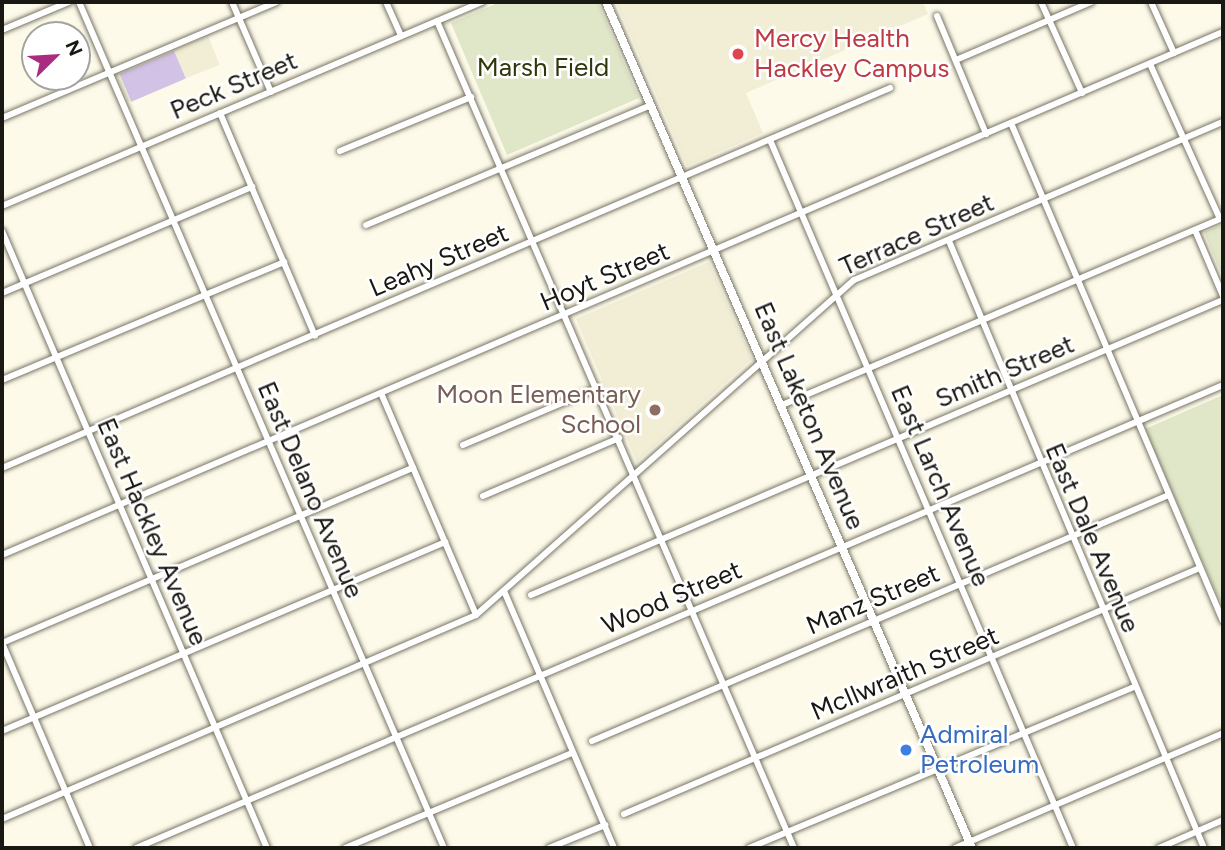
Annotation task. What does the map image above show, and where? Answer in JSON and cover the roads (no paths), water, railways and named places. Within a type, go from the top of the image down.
[{"type":"main road","name":"East Laketon Avenue","points":[[606,2],[970,845]]},
{"type":"street","points":[[2,30],[69,2]]},
{"type":"street","name":"East Delano Avenue","points":[[79,2],[108,75],[444,848]]},
{"type":"street","points":[[232,2],[271,92]]},
{"type":"street","points":[[2,118],[277,2]]},
{"type":"street","points":[[386,2],[401,36]]},
{"type":"street","name":"Peck Street","points":[[2,206],[482,2]]},
{"type":"street","points":[[1041,2],[1082,93]]},
{"type":"street","points":[[956,60],[1091,2]]},
{"type":"street","points":[[1151,2],[1174,53]]},
{"type":"street","points":[[937,16],[986,134]]},
{"type":"street","points":[[438,21],[794,848]]},
{"type":"street","name":"Hoyt Street","points":[[2,555],[1223,32]]},
{"type":"street","points":[[782,405],[1222,219],[1150,64]]},
{"type":"street","name":"Leahy Street","points":[[2,468],[890,88]]},
{"type":"street","points":[[340,151],[471,97]]},
{"type":"street","points":[[366,225],[651,105]]},
{"type":"street","points":[[220,113],[314,336]]},
{"type":"street","name":"Terrace Street","points":[[2,819],[476,615],[836,294],[949,241],[1223,122]]},
{"type":"street","points":[[1011,123],[1223,621]]},
{"type":"street","name":"East Larch Avenue","points":[[770,141],[1073,848]]},
{"type":"street","points":[[2,293],[252,187]]},
{"type":"street","points":[[1195,230],[1223,298]]},
{"type":"street","name":"East Hackley Avenue","points":[[2,232],[267,848]]},
{"type":"street","name":"East Dale Avenue","points":[[949,241],[1070,538],[1204,848]]},
{"type":"street","points":[[2,380],[284,262]]},
{"type":"street","name":"Smith Street","points":[[531,595],[1223,298]]},
{"type":"street","name":"Wood Street","points":[[136,848],[1223,385]]},
{"type":"street","points":[[463,445],[597,388]]},
{"type":"street","points":[[381,393],[476,615]]},
{"type":"street","points":[[483,496],[619,438]]},
{"type":"street","points":[[90,848],[2,643],[413,468]]},
{"type":"street","name":"Manz Street","points":[[592,741],[1169,495]]},
{"type":"street","points":[[2,731],[445,542]]},
{"type":"street","name":"McIlwraith Street","points":[[624,814],[1200,568]]},
{"type":"street","points":[[504,591],[614,848]]},
{"type":"street","points":[[749,848],[1133,687]]},
{"type":"street","points":[[956,848],[970,845],[1055,805],[1223,733]]},
{"type":"street","points":[[345,848],[572,753]]},
{"type":"street","points":[[1159,848],[1223,820]]},
{"type":"street","points":[[549,848],[605,825]]},
{"type":"place","name":"Mercy Health Hackley Campus","points":[[738,54]]},
{"type":"place","name":"Moon Elementary School","points":[[655,410]]},
{"type":"place","name":"Admiral Petroleum","points":[[906,750]]},
{"type":"park label","name":"Marsh Field","points":[[543,68]]}]
